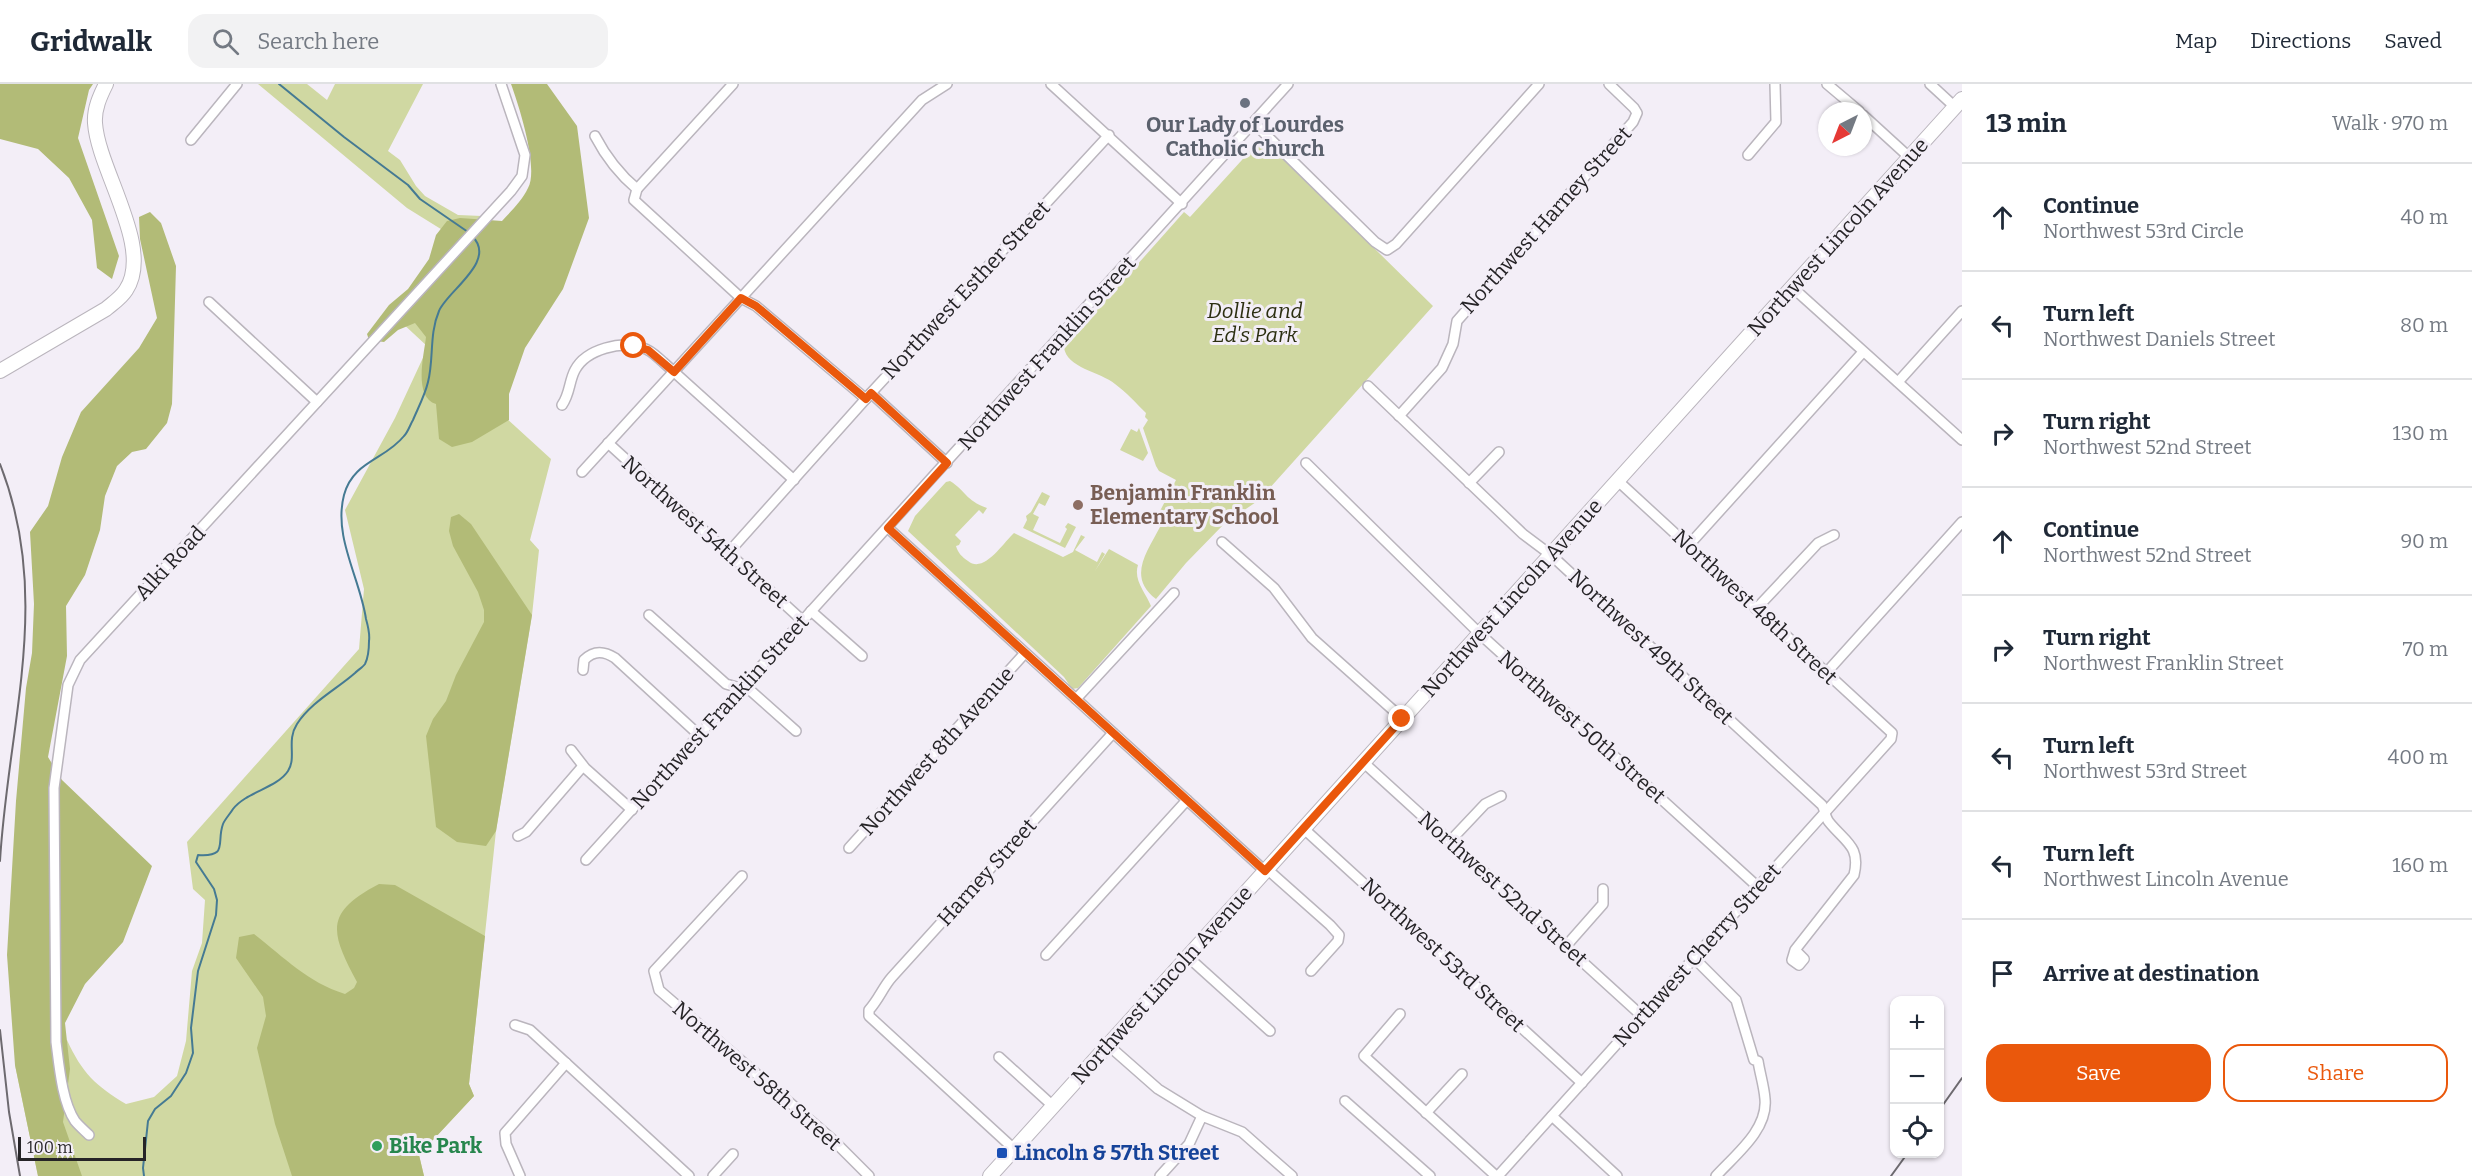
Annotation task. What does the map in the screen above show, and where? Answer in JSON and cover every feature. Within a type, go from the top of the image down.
[{"type":"street","points":[[0,371],[106,309],[127,289],[134,265],[132,244],[128,226],[99,149],[94,121],[98,100],[106,84]]},
{"type":"street","points":[[191,140],[237,84]]},
{"type":"street","name":"Alki Road","points":[[89,1135],[76,1122],[71,1112],[61,1079],[56,1042],[54,788],[68,685],[80,660],[467,240],[522,176],[525,155],[501,84]]},
{"type":"street","points":[[733,84],[637,189],[634,200],[741,298],[756,306],[947,463]]},
{"type":"street","points":[[582,472],[922,100],[947,84]]},
{"type":"street","points":[[1051,84],[1182,204]]},
{"type":"street","name":"Northwest Franklin Street","points":[[586,860],[1182,204],[1288,84]]},
{"type":"street","points":[[1254,123],[1375,242],[1387,250],[1395,244],[1539,84]]},
{"type":"street","name":"Northwest Harney Street","points":[[1399,416],[1442,368],[1453,344],[1457,321],[1625,131],[1637,113],[1609,84]]},
{"type":"street","points":[[1748,155],[1776,122],[1775,84]]},
{"type":"street","points":[[1827,84],[1848,102]]},
{"type":"street","points":[[1930,84],[1958,103]]},
{"type":"street","name":"Northwest Lincoln Avenue","points":[[990,1176],[1958,103]]},
{"type":"street","points":[[1872,123],[1909,157]]},
{"type":"street","name":"Northwest Esther Street","points":[[728,553],[868,396],[1109,135]]},
{"type":"street","points":[[595,136],[604,155],[637,189]]},
{"type":"street","points":[[1792,288],[1962,440]]},
{"type":"street","points":[[209,302],[317,402]]},
{"type":"street","points":[[1898,382],[1962,311]]},
{"type":"street","points":[[562,405],[567,398],[574,371],[592,352],[624,346],[642,347],[674,372],[794,480]]},
{"type":"street","points":[[1688,546],[1863,351]]},
{"type":"street","name":"Northwest 49th Street","points":[[1368,386],[1522,534],[1551,555],[1822,805],[1827,819],[1852,847],[1857,861],[1854,875],[1795,950]]},
{"type":"street","name":"Northwest 54th Street","points":[[608,443],[803,621]]},
{"type":"street","points":[[1469,483],[1499,452]]},
{"type":"street","name":"Northwest 50th Street","points":[[1306,463],[1480,634],[1758,887]]},
{"type":"street","name":"Northwest 48th Street","points":[[1618,481],[1892,733]]},
{"type":"street","points":[[1826,673],[1962,522]]},
{"type":"street","points":[[888,528],[1187,800],[1330,925],[1339,935],[1338,941],[1311,971]]},
{"type":"street","points":[[1756,609],[1818,543],[1834,535]]},
{"type":"street","points":[[1222,542],[1274,588],[1312,638],[1402,719]]},
{"type":"street","points":[[1076,699],[1174,593]]},
{"type":"street","name":"Northwest 54th Street","points":[[811,611],[862,656]]},
{"type":"street","points":[[649,615],[726,684],[751,691],[796,731]]},
{"type":"street","points":[[583,670],[584,660],[596,652],[603,652],[615,658],[699,735]]},
{"type":"street","name":"Northwest 8th Avenue","points":[[849,848],[1025,653]]},
{"type":"street","name":"Harney Street","points":[[1014,1149],[869,1016],[869,1010],[881,996],[885,984],[1113,733]]},
{"type":"street","name":"Northwest Cherry Street","points":[[1497,1176],[1886,745],[1892,733]]},
{"type":"street","points":[[571,750],[583,766],[632,810]]},
{"type":"street","name":"Northwest 52nd Street","points":[[1363,762],[1642,1016]]},
{"type":"street","points":[[518,836],[528,829],[583,766]]},
{"type":"street","points":[[1451,840],[1485,804],[1501,796]]},
{"type":"street","points":[[1046,955],[1187,800]]},
{"type":"street","name":"Northwest 53rd Street","points":[[1303,828],[1582,1083]]},
{"type":"street","name":"Northwest 58th Street","points":[[742,876],[654,971],[659,990],[833,1140],[869,1176]]},
{"type":"street","points":[[1566,946],[1603,904],[1603,889]]},
{"type":"street","points":[[1188,957],[1270,1031]]},
{"type":"street","points":[[1694,958],[1736,1000],[1754,1060],[1758,1061],[1765,1100],[1763,1117],[1758,1129],[1716,1176]]},
{"type":"street","points":[[1400,1014],[1364,1056],[1497,1176]]},
{"type":"street","points":[[515,1025],[530,1030],[689,1176]]},
{"type":"street","points":[[1108,1045],[1158,1089],[1202,1116],[1242,1132],[1293,1176]]},
{"type":"street","points":[[999,1057],[1053,1106]]},
{"type":"street","points":[[519,1176],[506,1144],[505,1133],[566,1063]]},
{"type":"street","points":[[1426,1113],[1462,1074]]},
{"type":"street","points":[[1345,1101],[1430,1176]]},
{"type":"street","points":[[1160,1176],[1189,1144],[1202,1116]]},
{"type":"street","points":[[1552,1116],[1617,1176]]},
{"type":"street","points":[[713,1176],[733,1154]]},
{"type":"green space","points":[[0,84],[93,84],[89,90],[78,138],[119,256],[112,279],[97,268],[92,220],[69,178],[38,149],[0,139]]},
{"type":"green space","points":[[258,84],[307,84],[327,100],[335,84],[423,84],[388,151],[400,160],[425,196],[458,215],[482,216],[451,368],[551,459],[530,540],[539,550],[532,615],[496,831],[469,1084],[474,1096],[419,1155],[424,1176],[38,1176],[15,1065],[67,1040],[78,1061],[91,1078],[126,1104],[154,1097],[177,1076],[186,1041],[192,971],[202,943],[205,900],[193,889],[187,842],[359,649],[364,589],[345,510],[395,418],[428,347],[399,320],[465,244],[407,208]]},
{"type":"green space","points":[[511,84],[547,84],[577,126],[589,218],[563,289],[525,348],[509,394],[509,420],[472,442],[452,447],[439,439],[436,404],[424,393],[422,364],[426,337],[415,323],[398,330],[384,342],[369,340],[367,334],[389,305],[408,289],[429,259],[436,235],[447,221],[460,218],[502,221],[526,193],[531,179],[530,152]]},
{"type":"green space","name":"Dollie and Ed's Park","points":[[1262,138],[1433,306],[1259,500],[1224,524],[1186,563],[1156,599],[1147,591],[1143,582],[1142,564],[1160,527],[1153,519],[1153,515],[1160,511],[1176,480],[1159,471],[1156,466],[1143,428],[1148,420],[1145,417],[1146,413],[1115,384],[1077,365],[1066,354],[1064,347],[1184,212],[1190,217]]},
{"type":"green space","points":[[150,212],[161,223],[176,266],[172,404],[167,423],[146,449],[132,452],[117,466],[105,496],[100,530],[85,575],[66,606],[67,656],[48,757],[62,780],[152,866],[123,942],[85,984],[65,1023],[70,1069],[63,1122],[82,1176],[38,1176],[15,1065],[7,955],[16,801],[26,688],[32,653],[34,604],[30,532],[48,506],[62,457],[81,412],[139,348],[157,318],[140,239],[139,217]]},
{"type":"green space","points":[[1139,428],[1148,453],[1143,461],[1120,450],[1131,429],[1137,432]]},
{"type":"green space","points":[[950,481],[974,502],[987,508],[983,514],[979,510],[955,535],[961,541],[956,546],[959,553],[974,564],[980,564],[993,556],[1014,533],[1063,557],[1073,552],[1081,535],[1085,537],[1075,550],[1097,562],[1102,552],[1105,554],[1095,571],[1109,549],[1138,565],[1137,576],[1151,606],[1078,688],[1072,689],[1064,677],[908,531],[915,516],[946,482]]},
{"type":"green space","points":[[1042,492],[1050,496],[1045,506],[1039,503],[1033,514],[1039,517],[1033,530],[1060,543],[1068,523],[1076,527],[1065,548],[1023,528],[1027,520],[1026,516],[1031,512]]},
{"type":"green space","points":[[459,514],[471,524],[532,615],[496,831],[486,846],[457,842],[436,827],[426,736],[433,719],[446,701],[456,675],[484,622],[484,610],[478,592],[453,546],[449,531],[451,517]]},
{"type":"green space","points":[[379,884],[395,885],[485,936],[469,1084],[474,1096],[419,1155],[424,1176],[292,1176],[275,1124],[257,1048],[266,1016],[263,997],[236,958],[239,937],[254,934],[308,976],[345,994],[354,988],[357,982],[342,950],[337,926],[348,905]]},
{"type":"waterway","points":[[279,84],[408,185],[420,199],[468,232]]},
{"type":"waterway","points":[[144,1176],[148,1121],[155,1109],[171,1096],[186,1073],[193,1053],[191,1028],[198,971],[216,915],[217,900],[214,889],[196,862],[198,855],[214,854],[218,851],[223,824],[239,803],[283,777],[291,766],[292,737],[297,724],[317,702],[365,664],[369,633],[342,526],[344,495],[354,475],[388,451],[409,428],[428,382],[434,329],[439,311],[468,275],[479,255],[478,246],[472,236]]},
{"type":"railway","points":[[0,464],[16,514],[23,564],[25,613],[23,661],[4,810],[0,861]]},
{"type":"railway","points":[[0,1030],[9,1112],[20,1176]]},
{"type":"railway","points":[[1944,1104],[1962,1078]]},
{"type":"railway","points":[[1891,1176],[1904,1158]]},
{"type":"place","name":"Our Lady of Lourdes Catholic Church","points":[[1245,103]]},
{"type":"place","name":"Benjamin Franklin Elementary School","points":[[1078,505]]},
{"type":"place","name":"Bike Park","points":[[377,1146]]},
{"type":"place","name":"Lincoln & 57th Street","points":[[1002,1153]]},
{"type":"route","points":[[634,346],[648,350],[674,372],[741,298],[756,306],[866,399],[871,393],[947,463],[888,528],[1265,871],[1402,719]]}]
